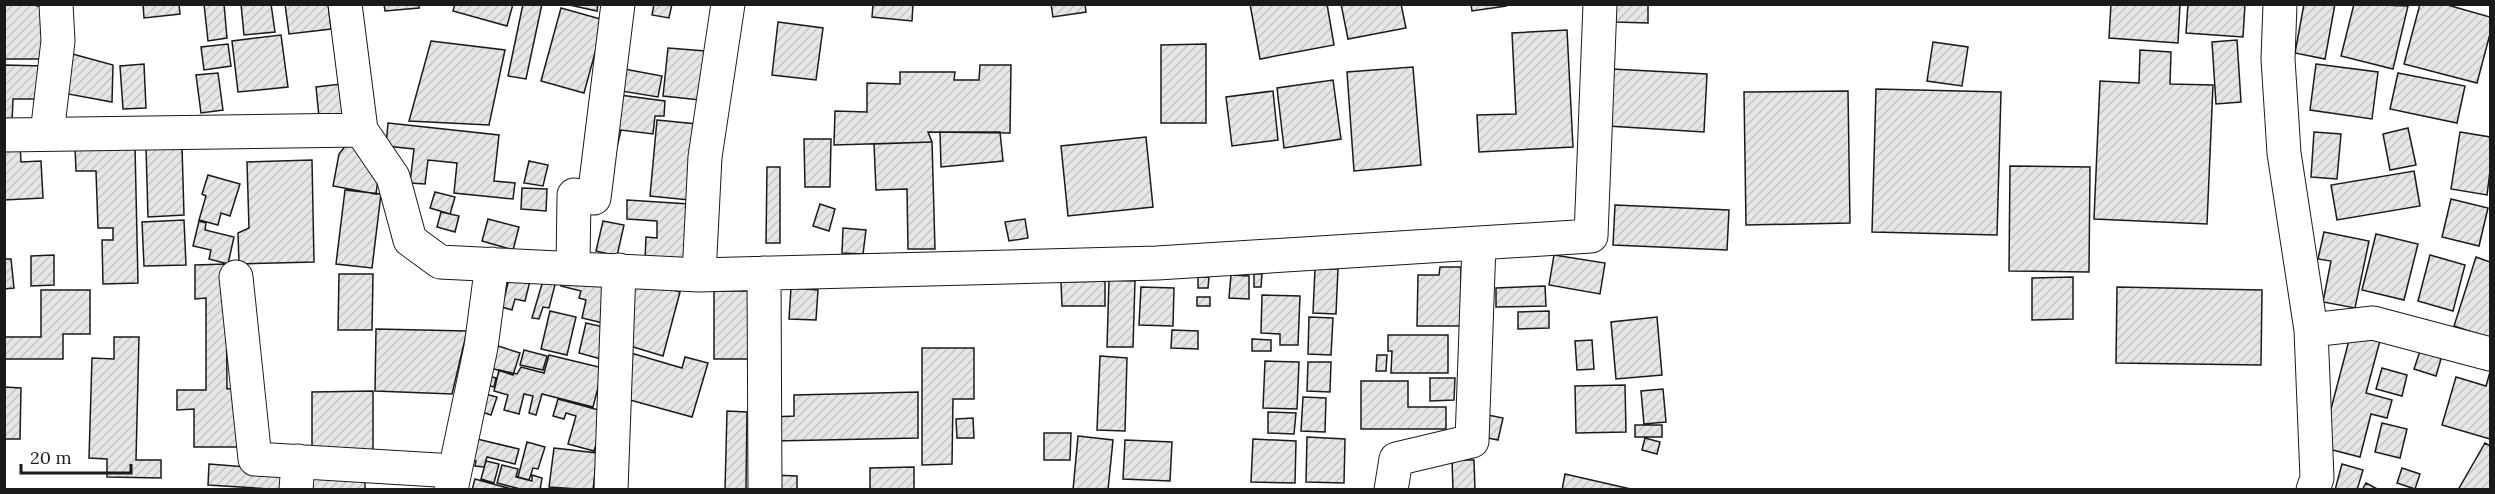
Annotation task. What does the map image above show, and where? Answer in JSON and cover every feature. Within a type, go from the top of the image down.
[{"type":"street","points":[[47,134],[58,41],[56,4]]},
{"type":"street","points":[[345,4],[361,130],[393,177],[410,240],[440,262],[699,275],[1157,263],[1591,236],[1600,4]]},
{"type":"street","points":[[573,268],[574,195],[594,198],[618,4]]},
{"type":"street","points":[[699,275],[705,157],[728,4]]},
{"type":"street","points":[[2280,4],[2278,59],[2284,153],[2311,330],[2317,478],[2313,489]]},
{"type":"street","points":[[4,135],[361,130]]},
{"type":"street","points":[[1391,489],[1396,459],[1472,441],[1479,244]]},
{"type":"street","points":[[237,277],[255,459],[297,475],[453,480],[481,347],[492,264]]},
{"type":"street","points":[[611,489],[619,270]]},
{"type":"street","points":[[764,273],[765,489]]},
{"type":"street","points":[[2311,330],[2373,323],[2490,354]]},
{"type":"building","points":[[4,4],[30,4],[53,10],[48,59],[4,59]]},
{"type":"building","points":[[143,4],[179,4],[180,14],[144,18]]},
{"type":"building","points":[[204,4],[224,4],[227,38],[208,41]]},
{"type":"building","points":[[241,4],[271,4],[275,32],[244,35]]},
{"type":"building","points":[[285,4],[328,4],[331,29],[289,34]]},
{"type":"building","points":[[384,4],[419,4],[419,8],[385,11]]},
{"type":"building","points":[[455,4],[513,4],[507,26],[453,11]]},
{"type":"building","points":[[523,4],[542,4],[526,79],[508,76]]},
{"type":"building","points":[[565,4],[598,4],[597,11]]},
{"type":"building","points":[[654,4],[672,4],[669,18],[652,15]]},
{"type":"building","points":[[873,4],[913,4],[912,21],[872,17]]},
{"type":"building","points":[[1051,4],[1085,4],[1086,12],[1053,17]]},
{"type":"building","points":[[1250,4],[1327,4],[1334,45],[1260,59]]},
{"type":"building","points":[[1341,4],[1401,4],[1406,28],[1348,39]]},
{"type":"building","points":[[1471,4],[1506,4],[1506,6],[1472,11]]},
{"type":"building","points":[[1616,4],[1648,4],[1648,23],[1615,22]]},
{"type":"building","points":[[2111,4],[2180,4],[2178,43],[2109,38]]},
{"type":"building","points":[[2188,4],[2245,4],[2243,37],[2186,33]]},
{"type":"building","points":[[2304,4],[2335,4],[2325,59],[2295,53]]},
{"type":"building","points":[[2354,4],[2408,6],[2393,69],[2341,56]]},
{"type":"building","points":[[2420,4],[2444,4],[2490,17],[2490,34],[2477,83],[2404,64]]},
{"type":"building","points":[[561,8],[604,20],[584,93],[541,81]]},
{"type":"building","points":[[778,22],[823,28],[816,80],[772,75]]},
{"type":"building","points":[[1567,30],[1573,147],[1479,152],[1477,115],[1516,114],[1512,33]]},
{"type":"building","points":[[281,35],[288,87],[238,92],[232,41]]},
{"type":"building","points":[[2237,40],[2241,102],[2216,104],[2212,42]]},
{"type":"building","points":[[431,41],[505,50],[489,125],[409,121]]},
{"type":"building","points":[[1933,42],[1968,47],[1962,86],[1927,81]]},
{"type":"building","points":[[228,44],[231,66],[204,70],[201,47]]},
{"type":"building","points":[[1206,44],[1206,123],[1161,123],[1161,45]]},
{"type":"building","points":[[668,48],[705,51],[700,100],[663,96]]},
{"type":"building","points":[[2140,50],[2171,52],[2170,84],[2213,85],[2207,224],[2094,219],[2100,81],[2139,83]]},
{"type":"building","points":[[69,53],[113,65],[112,102],[68,94]]},
{"type":"building","points":[[144,64],[146,108],[123,109],[120,66]]},
{"type":"building","points":[[2316,64],[2378,72],[2372,119],[2310,110]]},
{"type":"building","points":[[4,65],[44,66],[42,99],[13,99],[12,123],[4,123]]},
{"type":"building","points":[[980,65],[1011,65],[1010,133],[928,132],[932,142],[834,145],[835,111],[867,112],[867,83],[900,84],[900,72],[955,72],[954,80],[979,80]]},
{"type":"building","points":[[1413,67],[1421,165],[1354,171],[1347,72]]},
{"type":"building","points":[[619,68],[662,76],[658,97],[615,90]]},
{"type":"building","points":[[1612,69],[1707,74],[1704,132],[1608,126]]},
{"type":"building","points":[[218,73],[223,110],[201,113],[196,75]]},
{"type":"building","points":[[2398,73],[2465,86],[2457,123],[2390,109]]},
{"type":"building","points":[[1333,80],[1341,139],[1284,148],[1277,88]]},
{"type":"building","points":[[341,84],[344,114],[319,117],[316,87]]},
{"type":"building","points":[[1876,89],[2001,92],[1997,235],[1872,232]]},
{"type":"building","points":[[1273,91],[1278,140],[1232,146],[1226,97]]},
{"type":"building","points":[[1848,91],[1850,223],[1746,225],[1744,92]]},
{"type":"building","points":[[612,94],[665,101],[664,116],[655,116],[653,134],[621,130],[617,147],[605,147]]},
{"type":"building","points":[[657,120],[697,124],[689,200],[650,196]]},
{"type":"building","points":[[388,123],[499,135],[494,181],[515,183],[513,199],[454,193],[457,163],[428,160],[425,184],[410,183],[414,149],[386,146]]},
{"type":"building","points":[[2408,128],[2416,165],[2390,170],[2383,134]]},
{"type":"building","points":[[940,132],[1000,132],[1003,161],[941,167]]},
{"type":"building","points":[[2314,132],[2341,134],[2337,179],[2311,177]]},
{"type":"building","points":[[2460,132],[2490,137],[2487,195],[2451,189]]},
{"type":"building","points":[[1146,137],[1153,207],[1068,216],[1061,146]]},
{"type":"building","points":[[804,139],[831,139],[830,187],[805,187]]},
{"type":"building","points":[[350,140],[378,178],[376,194],[333,186],[339,154]]},
{"type":"building","points":[[932,142],[935,249],[908,249],[907,189],[876,190],[874,144]]},
{"type":"building","points":[[20,143],[21,162],[41,161],[43,198],[4,200],[4,144]]},
{"type":"building","points":[[135,146],[138,283],[103,284],[102,240],[113,240],[113,228],[98,228],[96,171],[76,171],[75,147]]},
{"type":"building","points":[[182,147],[184,215],[148,217],[146,148]]},
{"type":"building","points":[[312,160],[314,262],[239,264],[238,233],[249,228],[247,162]]},
{"type":"building","points":[[529,161],[548,165],[543,186],[524,183]]},
{"type":"building","points":[[2010,166],[2090,167],[2089,272],[2009,271]]},
{"type":"building","points":[[767,167],[780,167],[780,243],[766,243]]},
{"type":"building","points":[[2414,171],[2420,206],[2337,220],[2331,185]]},
{"type":"building","points":[[208,175],[240,184],[230,216],[221,213],[218,225],[199,220],[206,196],[202,194]]},
{"type":"building","points":[[522,188],[547,189],[546,211],[521,209]]},
{"type":"building","points":[[345,190],[381,194],[372,268],[336,264]]},
{"type":"building","points":[[435,192],[455,197],[450,214],[430,208]]},
{"type":"building","points":[[2451,199],[2488,208],[2479,246],[2442,237]]},
{"type":"building","points":[[627,200],[689,204],[686,262],[645,260],[646,237],[657,238],[657,221],[627,219]]},
{"type":"building","points":[[820,204],[835,209],[829,231],[813,226]]},
{"type":"building","points":[[1615,205],[1729,210],[1727,250],[1613,245]]},
{"type":"building","points":[[441,212],[459,216],[455,232],[437,227]]},
{"type":"building","points":[[488,219],[519,227],[513,250],[482,241]]},
{"type":"building","points":[[1025,219],[1028,238],[1009,241],[1005,222]]},
{"type":"building","points":[[184,220],[186,265],[144,266],[142,222]]},
{"type":"building","points":[[199,221],[206,223],[205,230],[234,237],[228,264],[209,259],[211,250],[193,246]]},
{"type":"building","points":[[603,221],[624,225],[617,256],[596,251]]},
{"type":"building","points":[[843,228],[866,230],[863,254],[842,253]]},
{"type":"building","points":[[2324,232],[2369,241],[2355,308],[2323,302],[2331,261],[2318,259]]},
{"type":"building","points":[[2376,234],[2418,244],[2404,300],[2362,290]]},
{"type":"building","points":[[54,255],[54,285],[31,286],[31,256]]},
{"type":"building","points":[[1554,255],[1605,263],[1600,294],[1549,285]]},
{"type":"building","points":[[2430,255],[2465,265],[2453,311],[2418,301]]},
{"type":"building","points":[[2476,257],[2490,262],[2490,338],[2454,326]]},
{"type":"building","points":[[4,259],[11,259],[14,288],[4,289]]},
{"type":"building","points":[[226,264],[227,389],[236,388],[237,447],[194,447],[194,409],[177,410],[177,390],[206,390],[206,298],[195,299],[195,265]]},
{"type":"building","points":[[1440,267],[1461,267],[1461,326],[1417,326],[1418,275],[1439,275]]},
{"type":"building","points":[[1315,269],[1338,269],[1336,314],[1313,313]]},
{"type":"building","points":[[339,274],[373,274],[372,330],[338,330]]},
{"type":"building","points":[[1254,274],[1262,274],[1261,287],[1254,287]]},
{"type":"building","points":[[510,275],[530,281],[525,301],[515,299],[512,310],[502,307]]},
{"type":"building","points":[[1231,275],[1249,276],[1249,299],[1229,298]]},
{"type":"building","points":[[544,277],[556,281],[549,308],[543,307],[539,319],[532,318]]},
{"type":"building","points":[[1198,277],[1209,277],[1208,288],[1198,288]]},
{"type":"building","points":[[2073,277],[2073,319],[2032,320],[2032,278]]},
{"type":"building","points":[[564,279],[613,281],[603,323],[582,318],[586,300],[579,298],[581,291],[561,286]]},
{"type":"building","points":[[637,280],[680,292],[663,356],[620,343]]},
{"type":"building","points":[[1109,280],[1135,281],[1133,347],[1107,347]]},
{"type":"building","points":[[1105,281],[1105,306],[1062,306],[1061,282]]},
{"type":"building","points":[[1545,286],[1546,306],[1496,307],[1496,288]]},
{"type":"building","points":[[1141,287],[1174,288],[1173,326],[1139,325]]},
{"type":"building","points":[[2117,287],[2262,290],[2261,365],[2116,363]]},
{"type":"building","points":[[791,288],[818,290],[816,320],[789,319]]},
{"type":"building","points":[[41,290],[90,290],[90,334],[63,334],[63,359],[4,359],[4,337],[41,337]]},
{"type":"building","points":[[714,291],[749,291],[749,359],[714,359]]},
{"type":"building","points":[[1262,295],[1300,296],[1298,345],[1280,345],[1280,334],[1261,333]]},
{"type":"building","points":[[1197,297],[1210,297],[1210,306],[1197,306]]},
{"type":"building","points":[[550,311],[576,317],[567,355],[541,349]]},
{"type":"building","points":[[1549,311],[1549,328],[1518,329],[1518,312]]},
{"type":"building","points":[[1309,317],[1333,318],[1331,355],[1308,354]]},
{"type":"building","points":[[1657,317],[1662,375],[1616,379],[1611,322]]},
{"type":"building","points":[[586,323],[608,328],[601,359],[579,353]]},
{"type":"building","points":[[376,329],[467,331],[452,394],[375,391]]},
{"type":"building","points":[[2352,329],[2381,337],[2366,393],[2392,400],[2387,418],[2371,414],[2360,457],[2321,447]]},
{"type":"building","points":[[1172,330],[1198,331],[1198,349],[1171,348]]},
{"type":"building","points":[[1388,335],[1448,335],[1448,373],[1391,373],[1392,351],[1388,351]]},
{"type":"building","points":[[114,337],[139,337],[136,460],[161,460],[161,478],[107,477],[107,459],[89,458],[92,358],[114,359]]},
{"type":"building","points":[[1252,339],[1271,340],[1271,351],[1252,351]]},
{"type":"building","points":[[1592,340],[1594,369],[1577,370],[1575,341]]},
{"type":"building","points":[[2422,345],[2443,352],[2436,376],[2414,369]]},
{"type":"building","points":[[498,346],[520,353],[513,375],[491,368]]},
{"type":"building","points":[[922,348],[974,348],[974,399],[953,399],[952,464],[922,465]]},
{"type":"building","points":[[524,350],[547,356],[543,370],[520,365]]},
{"type":"building","points":[[631,353],[682,368],[685,357],[708,363],[692,417],[619,397]]},
{"type":"building","points":[[549,355],[603,368],[593,407],[542,394],[536,415],[529,413],[533,396],[524,394],[519,414],[504,410],[508,395],[494,391],[499,370],[517,374],[521,367],[544,373]]},
{"type":"building","points":[[1377,355],[1387,355],[1386,371],[1376,371]]},
{"type":"building","points":[[1100,356],[1127,358],[1125,431],[1097,430]]},
{"type":"building","points":[[1265,361],[1299,362],[1297,409],[1263,408]]},
{"type":"building","points":[[1308,362],[1331,362],[1330,392],[1307,391]]},
{"type":"building","points":[[2382,368],[2407,375],[2402,396],[2376,389]]},
{"type":"building","points":[[2490,372],[2490,439],[2442,425],[2456,377],[2486,386]]},
{"type":"building","points":[[489,376],[496,378],[494,387],[487,385]]},
{"type":"building","points":[[1430,378],[1455,378],[1454,400],[1430,401]]},
{"type":"building","points":[[1361,381],[1408,381],[1408,407],[1446,407],[1446,429],[1361,429]]},
{"type":"building","points":[[1625,385],[1626,432],[1576,433],[1575,386]]},
{"type":"building","points":[[4,387],[21,388],[20,439],[4,439]]},
{"type":"building","points":[[1663,389],[1666,422],[1644,424],[1641,391]]},
{"type":"building","points":[[373,391],[373,450],[312,450],[312,392]]},
{"type":"building","points":[[918,392],[918,438],[774,441],[774,417],[794,416],[794,395]]},
{"type":"building","points":[[481,393],[497,397],[491,415],[476,410]]},
{"type":"building","points":[[1303,397],[1326,398],[1325,432],[1301,431]]},
{"type":"building","points":[[558,399],[606,412],[594,451],[568,444],[576,416],[566,413],[564,419],[553,416]]},
{"type":"building","points":[[727,411],[747,412],[746,490],[725,490]]},
{"type":"building","points":[[1268,412],[1296,413],[1294,434],[1268,433]]},
{"type":"building","points":[[1488,415],[1503,418],[1498,440],[1483,437]]},
{"type":"building","points":[[973,418],[974,438],[957,438],[956,419]]},
{"type":"building","points":[[2382,423],[2407,429],[2400,458],[2375,452]]},
{"type":"building","points":[[1635,425],[1662,425],[1662,437],[1635,437]]},
{"type":"building","points":[[1044,433],[1071,433],[1070,460],[1044,460]]},
{"type":"building","points":[[1078,436],[1113,440],[1108,490],[1073,490]]},
{"type":"building","points":[[1307,437],[1345,439],[1344,483],[1306,482]]},
{"type":"building","points":[[1645,438],[1660,442],[1657,454],[1642,450]]},
{"type":"building","points":[[477,439],[519,449],[515,464],[487,457],[484,467],[475,466],[476,461],[472,460]]},
{"type":"building","points":[[1253,439],[1296,441],[1295,483],[1251,482]]},
{"type":"building","points":[[1125,440],[1172,442],[1170,481],[1123,479]]},
{"type":"building","points":[[527,442],[545,447],[538,469],[533,468],[529,480],[518,477]]},
{"type":"building","points":[[2485,443],[2490,446],[2490,490],[2458,490]]},
{"type":"building","points":[[554,448],[597,453],[593,490],[549,487]]},
{"type":"building","points":[[1452,460],[1474,460],[1475,490],[1453,490]]},
{"type":"building","points":[[486,461],[499,464],[494,483],[481,479]]},
{"type":"building","points":[[209,464],[286,470],[285,490],[208,485]]},
{"type":"building","points":[[2342,464],[2363,470],[2357,490],[2335,490]]},
{"type":"building","points":[[502,465],[518,469],[516,477],[532,481],[532,475],[542,478],[540,490],[524,490],[497,483]]},
{"type":"building","points":[[914,467],[914,490],[870,490],[870,468]]},
{"type":"building","points":[[2402,468],[2420,474],[2415,489],[2397,483]]},
{"type":"building","points":[[305,474],[365,474],[365,490],[305,490]]},
{"type":"building","points":[[1565,474],[1635,490],[1562,490]]},
{"type":"building","points":[[773,475],[797,476],[797,490],[773,490]]},
{"type":"building","points":[[475,479],[515,490],[472,490]]},
{"type":"building","points":[[2366,483],[2379,490],[2362,490]]}]
